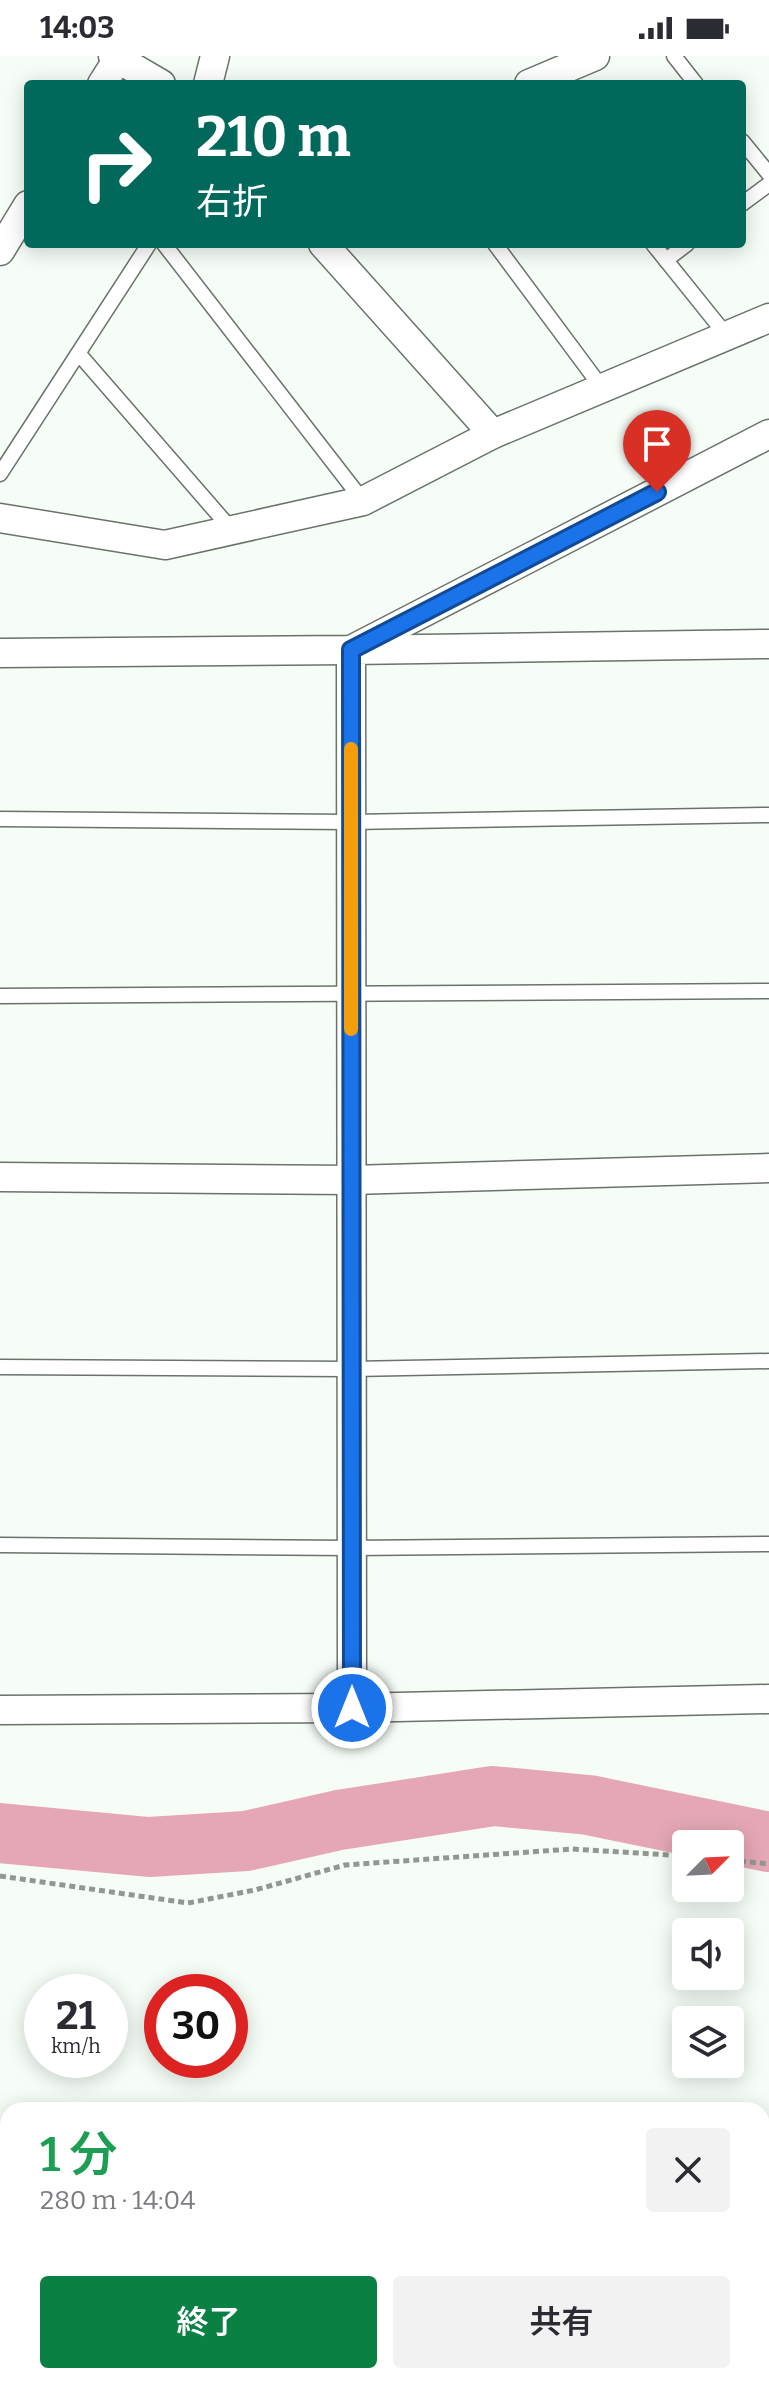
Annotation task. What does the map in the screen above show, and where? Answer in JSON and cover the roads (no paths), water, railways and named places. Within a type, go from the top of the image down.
[{"type":"street","points":[[209,80],[215,56]]},
{"type":"street","points":[[538,80],[595,56]]},
{"type":"street","points":[[104,80],[116,57],[154,80]]},
{"type":"street","points":[[0,251],[24,212]]},
{"type":"street","points":[[327,248],[493,434]]},
{"type":"street","points":[[0,518],[165,545],[363,501],[493,434],[769,318]]},
{"type":"street","points":[[351,650],[769,434]]},
{"type":"street","points":[[0,653],[769,644]]},
{"type":"street","points":[[351,650],[352,1708]]},
{"type":"street","points":[[0,1177],[351,1180],[769,1168]]},
{"type":"street","points":[[0,1710],[352,1708],[769,1699]]},
{"type":"lane","points":[[674,56],[693,80]]},
{"type":"lane","points":[[746,146],[769,174]]},
{"type":"lane","points":[[746,201],[769,184]]},
{"type":"lane","points":[[0,474],[146,248]]},
{"type":"lane","points":[[167,248],[363,501]]},
{"type":"lane","points":[[498,248],[602,388]]},
{"type":"lane","points":[[656,248],[727,336]]},
{"type":"lane","points":[[666,260],[682,248]]},
{"type":"lane","points":[[79,354],[231,529]]},
{"type":"lane","points":[[0,819],[351,822],[769,815]]},
{"type":"lane","points":[[0,996],[769,991]]},
{"type":"lane","points":[[0,1367],[352,1369],[769,1361]]},
{"type":"lane","points":[[0,1545],[351,1548],[769,1544]]},
{"type":"waterway","points":[[0,1833],[149,1847],[246,1841],[339,1820],[493,1796],[589,1805],[769,1842]]}]
